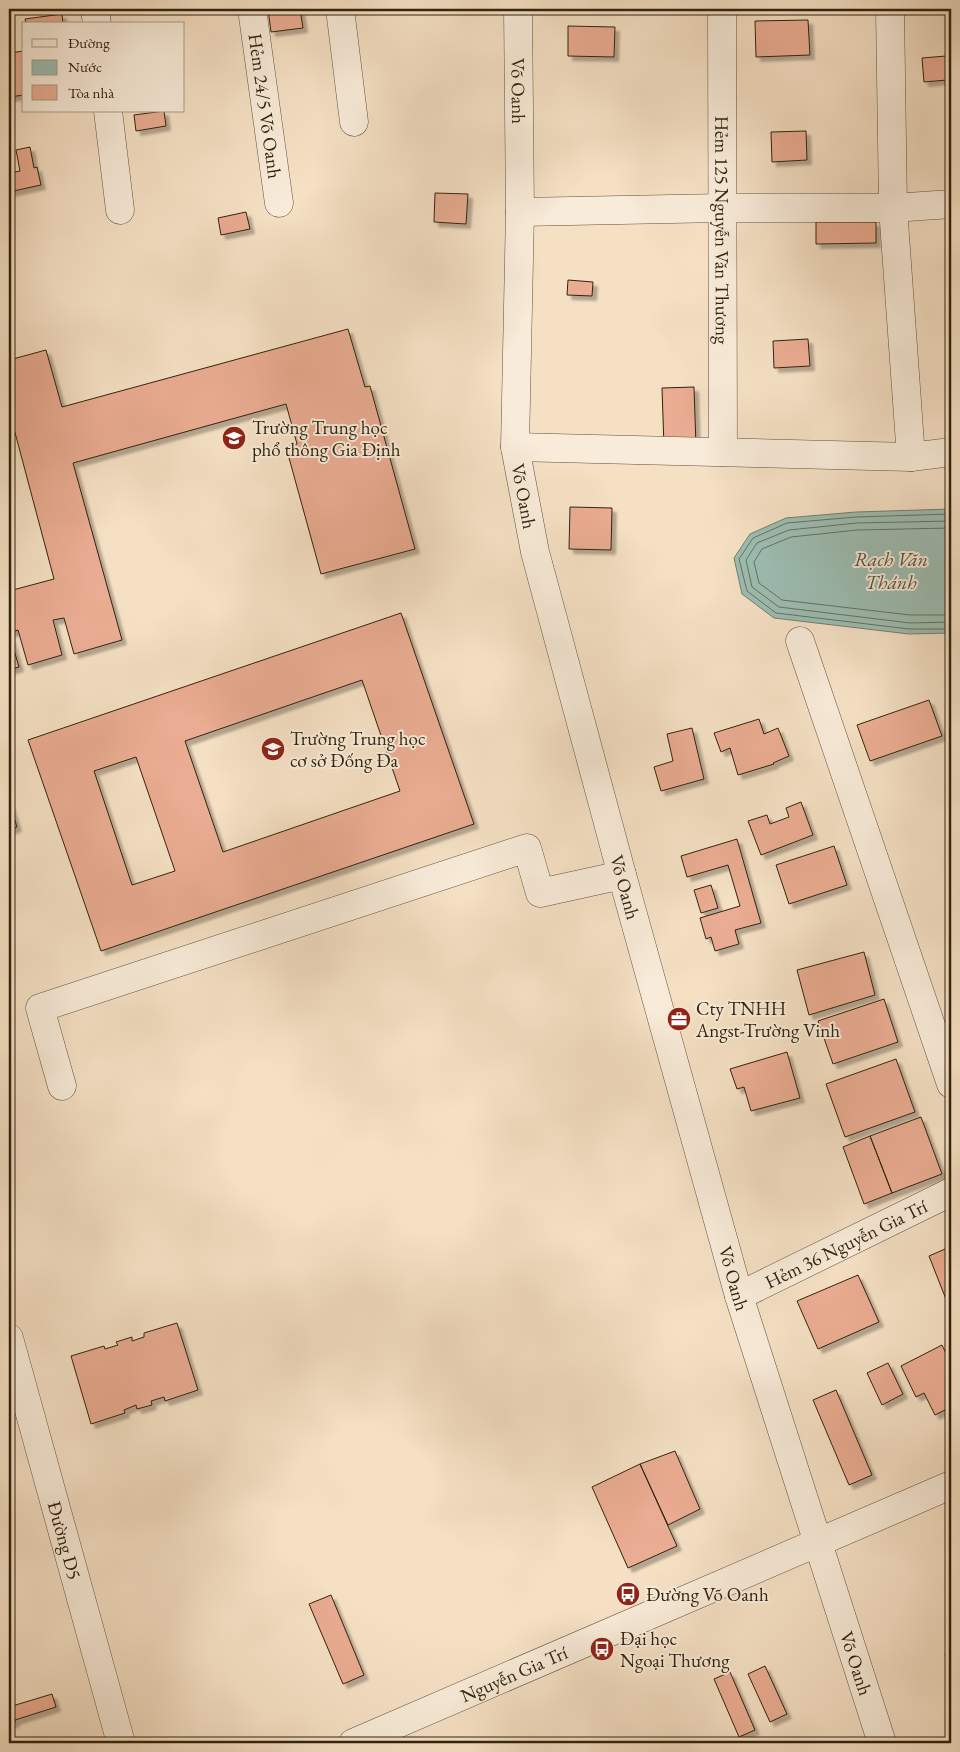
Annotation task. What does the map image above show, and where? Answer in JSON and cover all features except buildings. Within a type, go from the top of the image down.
[{"type":"street","points":[[95,9],[97,22]]},
{"type":"street","name":"Hẻm 24/5 Võ Oanh","points":[[252,9],[279,203]]},
{"type":"street","points":[[340,9],[354,122]]},
{"type":"street","name":"Võ Oanh","points":[[518,9],[520,212],[515,447],[535,552],[622,875],[739,1296],[882,1743]]},
{"type":"street","name":"Hẻm 125 Nguyễn Văn Thương","points":[[722,9],[723,452]]},
{"type":"street","points":[[890,9],[892,208],[911,457]]},
{"type":"street","points":[[108,112],[120,210]]},
{"type":"street","points":[[520,212],[722,208],[892,208],[951,204]]},
{"type":"street","points":[[515,447],[911,457],[951,452]]},
{"type":"street","points":[[800,642],[951,1084]]},
{"type":"street","points":[[62,1086],[40,1008],[527,848],[540,893],[622,875]]},
{"type":"street","name":"Hẻm 36 Nguyễn Gia Trí","points":[[739,1296],[951,1192]]},
{"type":"street","name":"Đường D5","points":[[9,1338],[121,1743]]},
{"type":"street","name":"Nguyễn Gia Trí","points":[[352,1743],[951,1485]]},
{"type":"water","name":"Rạch Văn Thánh","points":[[951,509],[951,633],[909,634],[774,618],[742,594],[734,558],[750,534],[786,518],[856,512]]},
{"type":"place","name":"Trường Trung học phổ thông Gia Định","points":[[234,438]]},
{"type":"place","name":"Trường Trung học cơ sở Đống Đa","points":[[273,749]]},
{"type":"place","name":"Cty TNHH Angst-Trường Vinh","points":[[679,1019]]},
{"type":"place","name":"Đường Võ Oanh","points":[[628,1594]]},
{"type":"place","name":"Đại học Ngoại Thương","points":[[602,1649]]}]
